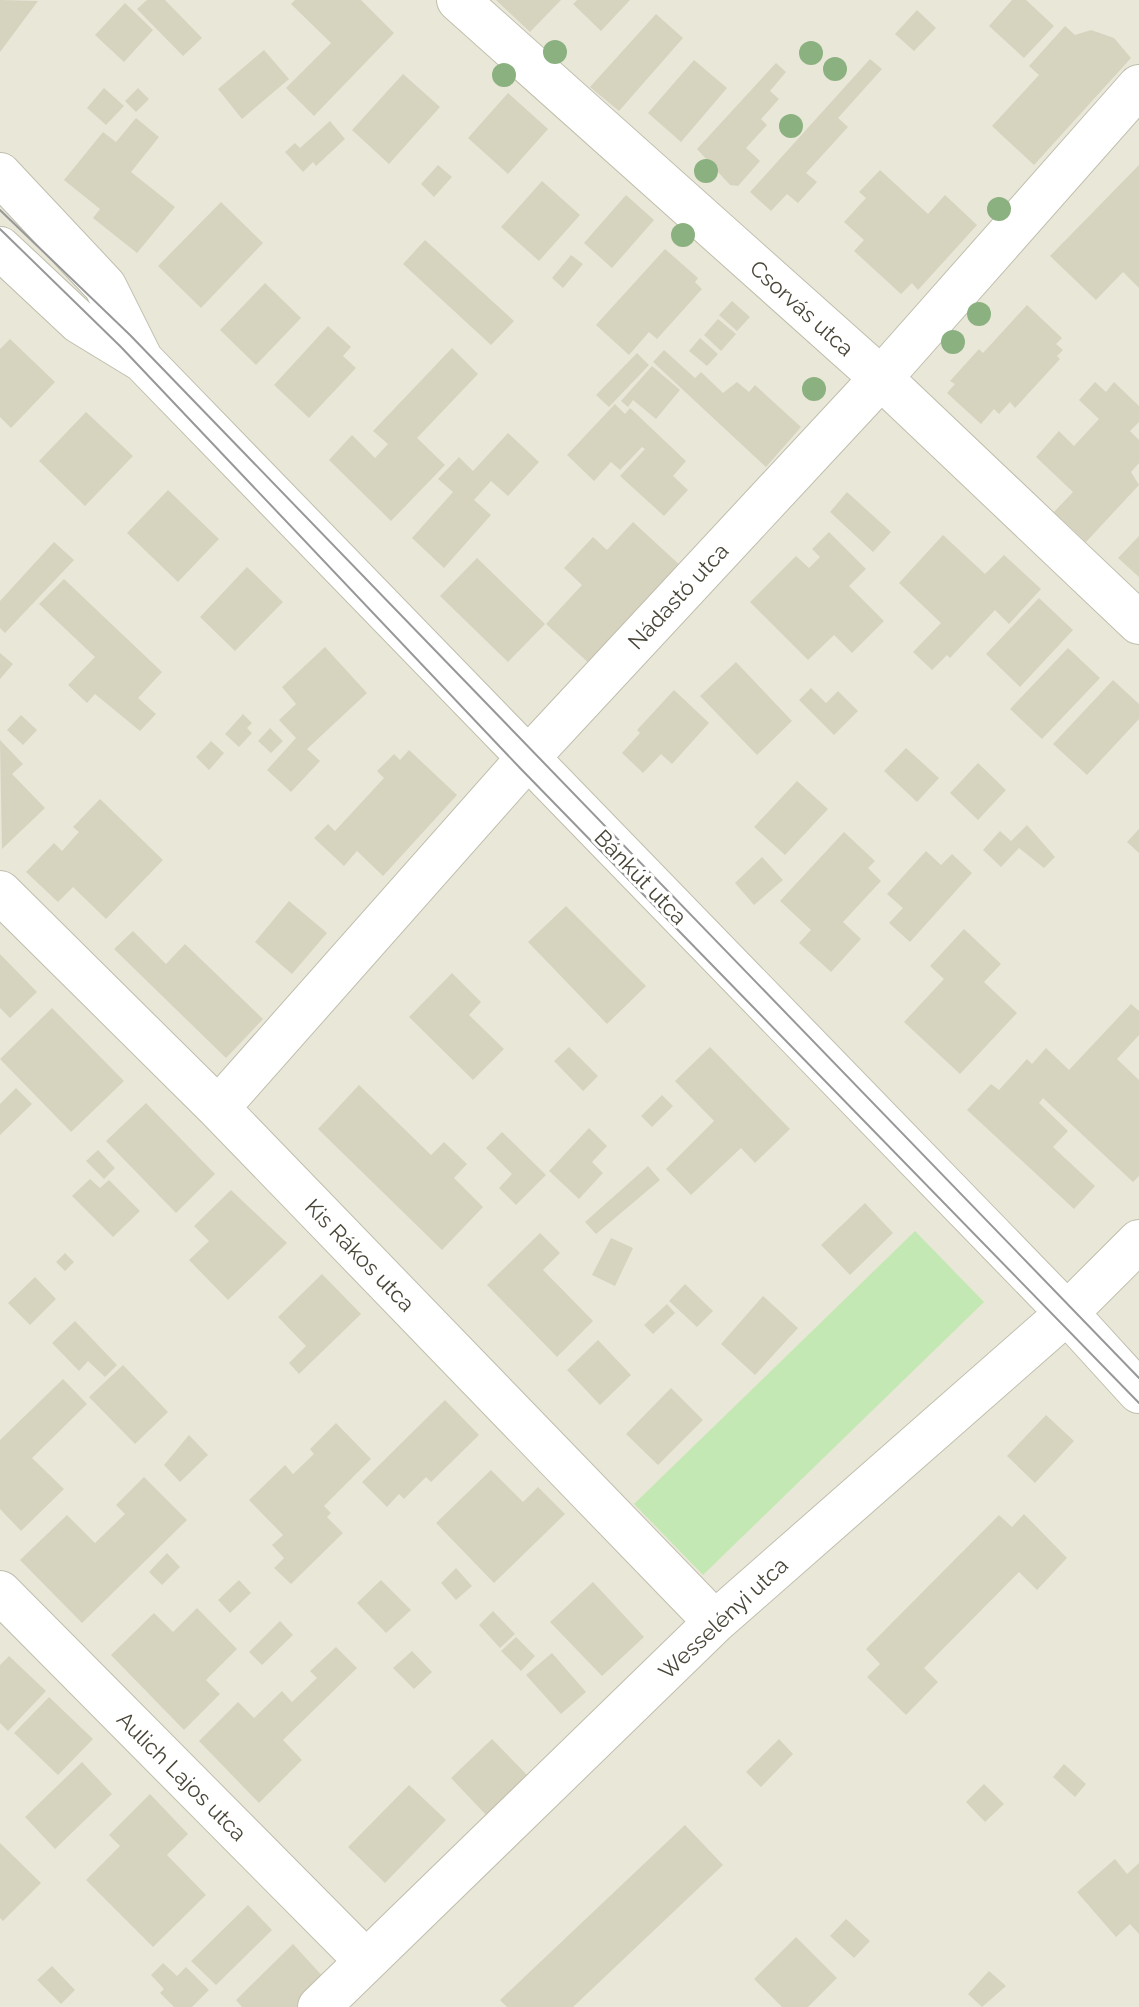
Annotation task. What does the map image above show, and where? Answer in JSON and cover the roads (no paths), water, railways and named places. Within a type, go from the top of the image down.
[{"type":"street","name":"Csorvás utca","points":[[458,0],[881,378],[1139,623]]},
{"type":"street","name":"Nádastó utca","points":[[218,1108],[526,760],[881,378],[1139,86]]},
{"type":"street","name":"Bánkút utca","points":[[0,174],[105,286],[143,361]]},
{"type":"street","points":[[0,220],[143,361]]},
{"type":"street","name":"Bánkút utca","points":[[0,248],[79,322],[143,361],[526,760],[1067,1313],[1139,1392]]},
{"type":"street","name":"Kis Rákos utca","points":[[0,892],[218,1108],[715,1622]]},
{"type":"street","name":"Wesselényi utca","points":[[319,2007],[715,1622],[1067,1313],[1139,1241]]},
{"type":"street","name":"Aulich Lajos utca","points":[[0,1592],[365,1960]]},
{"type":"tram line","points":[[0,210],[130,335],[1139,1378]]},
{"type":"tram line","points":[[0,229],[121,347],[520,768],[1139,1403]]}]
